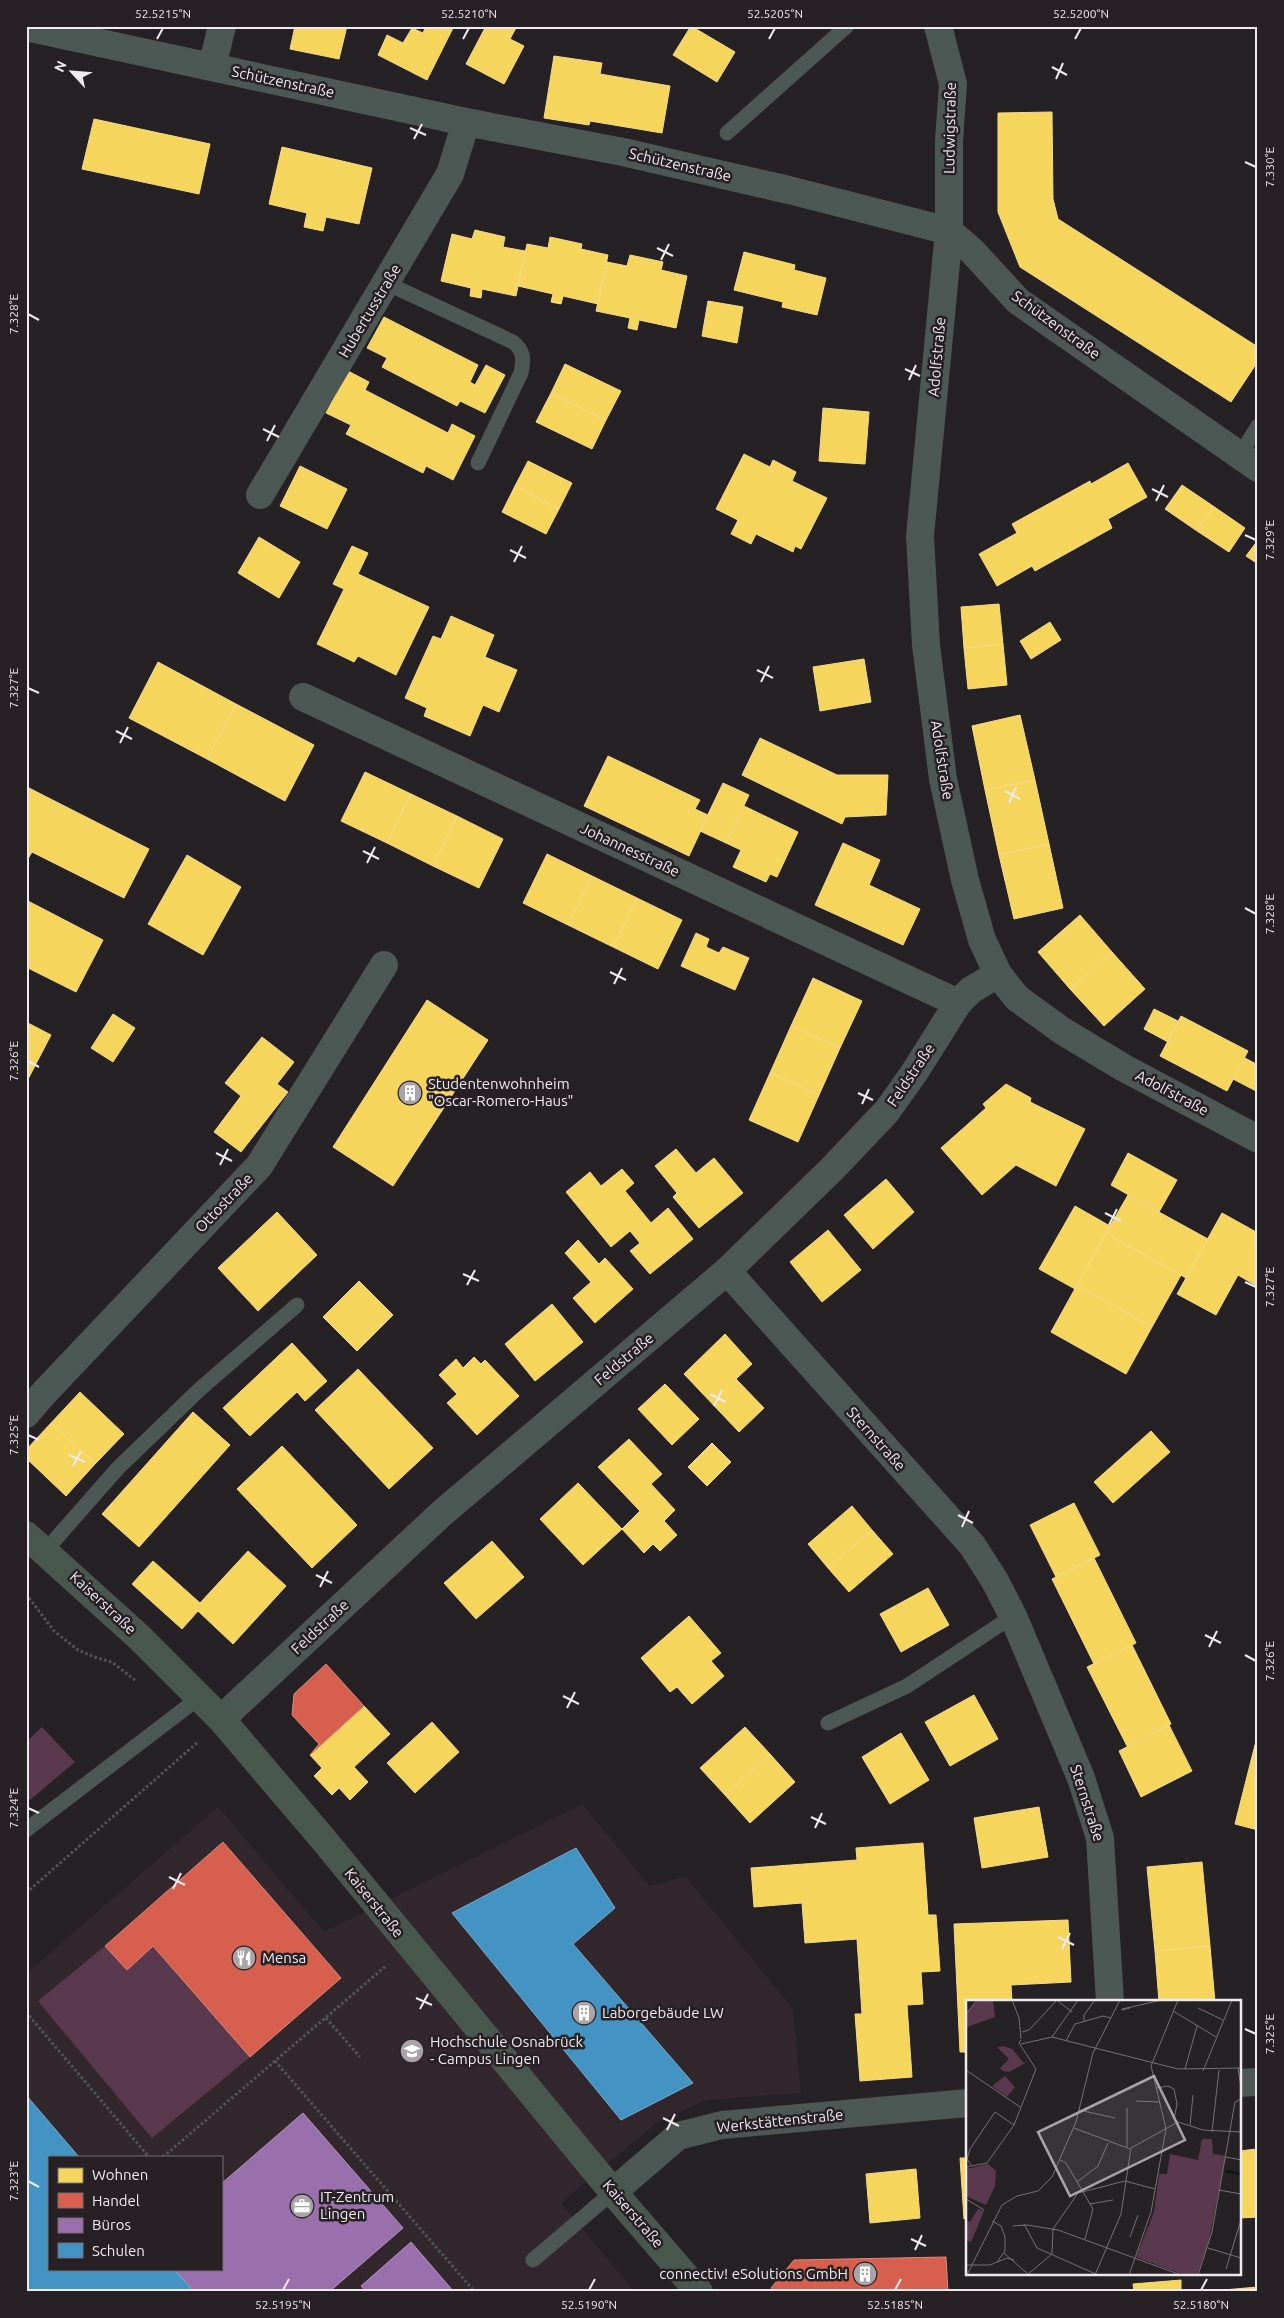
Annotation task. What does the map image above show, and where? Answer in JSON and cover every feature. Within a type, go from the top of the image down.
[{"type":"main road","name":"Kaiserstraße","points":[[36,1543],[140,1638],[221,1719],[323,1839],[613,2192],[699,2292]]},
{"type":"street","points":[[212,67],[222,26]]},
{"type":"street","name":"Ludwigstraße","points":[[938,26],[953,84],[949,141],[949,231]]},
{"type":"street","name":"Schützenstraße","points":[[26,27],[466,122],[642,156],[789,190],[949,231],[972,251],[1018,301],[1249,461]]},
{"type":"street","name":"Hubertusstraße","points":[[260,495],[450,174],[466,122]]},
{"type":"street","name":"Adolfstraße","points":[[949,231],[920,536],[926,645],[943,779],[965,880],[982,940],[998,974],[1018,998],[1061,1030],[1124,1068],[1258,1139]]},
{"type":"street","name":"Johannesstraße","points":[[302,697],[958,1003]]},
{"type":"street","name":"Ottostraße","points":[[26,1414],[259,1166],[384,964]]},
{"type":"street","name":"Feldstraße","points":[[221,1719],[441,1514],[727,1271],[832,1169],[887,1111],[914,1073],[958,1003],[971,990],[998,974]]},
{"type":"street","name":"Sternstraße","points":[[727,1271],[972,1545],[995,1581],[1013,1616],[1081,1778],[1100,1838],[1110,2000]]},
{"type":"street","points":[[1242,2083],[1258,2082]]},
{"type":"street","name":"Werkstättenstraße","points":[[613,2192],[678,2136],[713,2127],[966,2103]]},
{"type":"lane","points":[[727,133],[847,26]]},
{"type":"lane","points":[[386,283],[513,342],[521,349],[524,360],[521,373],[478,463]]},
{"type":"lane","points":[[1249,461],[1258,426]]},
{"type":"lane","points":[[36,1543],[200,1389],[297,1306]]},
{"type":"lane","points":[[828,1723],[907,1686],[1013,1616]]},
{"type":"lane","points":[[26,1830],[200,1697]]},
{"type":"lane","points":[[533,2260],[613,2192]]},
{"type":"path","points":[[26,1594],[54,1631],[78,1650],[112,1662],[140,1684],[193,1747]]},
{"type":"path","points":[[26,1892],[193,1747],[221,1719]]},
{"type":"path","points":[[164,2156],[409,1946]]},
{"type":"path","points":[[26,2012],[148,2156]]},
{"type":"path","points":[[326,2018],[360,2057]]},
{"type":"path","points":[[275,2061],[475,2292]]},
{"type":"shaded area","points":[[42,1727],[75,1762],[30,1800],[26,1795],[26,1742]]},
{"type":"shaded area","name":"Hochschule Osnabrück - Campus Lingen","points":[[582,1804],[650,1886],[685,1876],[793,2009],[801,2093],[705,2100],[656,2123],[561,2203],[635,2292],[26,2292],[26,1974],[218,1807],[324,1932]]},
{"type":"shaded area","points":[[105,1946],[127,1970],[153,1946],[250,2057],[152,2138],[38,2001]]},
{"type":"building: Wohnen","points":[[295,26],[347,26],[339,59],[290,49]]},
{"type":"building: Wohnen","points":[[426,26],[454,26],[427,80],[378,55],[387,35],[403,43],[412,28],[423,33]]},
{"type":"building: Wohnen","points":[[486,26],[517,26],[510,39],[524,46],[504,84],[466,64]]},
{"type":"building: Wohnen","points":[[691,26],[735,52],[717,82],[673,55]]},
{"type":"building: Wohnen","points":[[554,56],[602,63],[600,74],[670,86],[662,133],[590,121],[589,125],[544,118]]},
{"type":"building: Wohnen","points":[[1052,112],[1053,199],[1058,219],[1258,347],[1258,361],[1231,402],[1020,267],[998,212],[998,113]]},
{"type":"building: Wohnen","points":[[94,119],[210,144],[199,194],[82,169]]},
{"type":"building: Wohnen","points":[[282,147],[372,168],[359,224],[326,217],[323,231],[304,227],[307,213],[269,204]]},
{"type":"building: Wohnen","points":[[475,230],[505,237],[503,247],[525,251],[516,296],[482,289],[481,298],[470,296],[471,288],[441,281],[452,234],[472,239]]},
{"type":"building: Wohnen","points":[[550,237],[582,244],[581,249],[608,255],[598,304],[563,296],[561,304],[551,302],[553,294],[518,286],[527,244],[548,248]]},
{"type":"building: Wohnen","points":[[744,252],[795,265],[794,270],[826,278],[817,315],[782,307],[783,302],[734,290]]},
{"type":"building: Wohnen","points":[[630,255],[663,262],[661,270],[687,276],[676,328],[639,320],[637,330],[628,328],[630,318],[596,311],[607,262],[627,266]]},
{"type":"building: Wohnen","points":[[708,301],[743,307],[737,343],[702,336]]},
{"type":"building: Wohnen","points":[[384,317],[478,365],[470,382],[475,385],[486,365],[505,375],[485,413],[460,401],[457,406],[382,367],[387,358],[367,348]]},
{"type":"building: Wohnen","points":[[565,364],[621,391],[606,420],[551,393]]},
{"type":"building: Wohnen","points":[[348,371],[369,382],[365,390],[448,433],[452,424],[475,436],[453,480],[426,466],[423,473],[346,434],[351,425],[326,413]]},
{"type":"building: Wohnen","points":[[551,393],[606,420],[592,449],[536,422]]},
{"type":"building: Wohnen","points":[[823,408],[869,412],[865,464],[819,461]]},
{"type":"building: Wohnen","points":[[744,454],[770,467],[773,460],[796,472],[792,481],[827,498],[801,549],[795,546],[793,552],[756,534],[751,544],[731,534],[738,520],[716,509]]},
{"type":"building: Wohnen","points":[[528,461],[572,483],[559,509],[515,486]]},
{"type":"building: Wohnen","points":[[1128,463],[1147,497],[1108,519],[1112,528],[1035,571],[1032,566],[997,586],[979,554],[1017,533],[1012,524],[1090,481],[1091,484]]},
{"type":"building: Wohnen","points":[[300,466],[347,489],[327,529],[280,506]]},
{"type":"building: Wohnen","points":[[1182,485],[1213,506],[1197,531],[1165,509]]},
{"type":"building: Wohnen","points":[[515,486],[559,509],[546,534],[502,512]]},
{"type":"building: Wohnen","points":[[1213,506],[1245,528],[1229,552],[1197,531]]},
{"type":"building: Wohnen","points":[[259,537],[300,562],[279,598],[238,573]]},
{"type":"building: Wohnen","points":[[1258,540],[1258,564],[1246,556]]},
{"type":"building: Wohnen","points":[[352,546],[368,553],[358,574],[429,607],[396,675],[358,656],[354,662],[317,644],[344,589],[333,584]]},
{"type":"building: Wohnen","points":[[999,604],[1003,644],[964,648],[961,607]]},
{"type":"building: Wohnen","points":[[451,616],[494,635],[485,657],[517,670],[499,712],[483,705],[470,736],[424,716],[427,708],[405,698],[433,636],[441,639]]},
{"type":"building: Wohnen","points":[[1050,622],[1061,640],[1031,659],[1020,641]]},
{"type":"building: Wohnen","points":[[1003,644],[1007,685],[968,689],[964,648]]},
{"type":"building: Wohnen","points":[[864,659],[871,702],[820,711],[813,667]]},
{"type":"building: Wohnen","points":[[158,662],[236,704],[207,759],[129,718]]},
{"type":"building: Wohnen","points":[[236,704],[314,745],[285,801],[207,759]]},
{"type":"building: Wohnen","points":[[1020,715],[1035,780],[985,790],[972,726]]},
{"type":"building: Wohnen","points":[[760,738],[837,775],[888,775],[886,815],[845,817],[842,824],[742,775]]},
{"type":"building: Wohnen","points":[[608,756],[700,800],[695,809],[708,815],[689,856],[584,806]]},
{"type":"building: Wohnen","points":[[365,772],[411,794],[387,843],[341,821]]},
{"type":"building: Wohnen","points":[[1035,780],[1049,844],[999,855],[985,790]]},
{"type":"building: Wohnen","points":[[723,783],[749,795],[726,843],[700,831]]},
{"type":"building: Wohnen","points":[[27,787],[149,849],[124,898],[32,852],[26,862]]},
{"type":"building: Wohnen","points":[[411,794],[457,816],[433,866],[387,843]]},
{"type":"building: Wohnen","points":[[744,806],[798,832],[777,877],[770,874],[766,882],[733,867],[741,850],[726,843]]},
{"type":"building: Wohnen","points":[[457,816],[503,839],[479,888],[433,866]]},
{"type":"building: Wohnen","points":[[843,843],[880,860],[869,885],[920,909],[903,945],[815,905]]},
{"type":"building: Wohnen","points":[[1049,844],[1063,908],[1014,919],[999,855]]},
{"type":"building: Wohnen","points":[[547,854],[592,876],[568,925],[523,903]]},
{"type":"building: Wohnen","points":[[187,855],[241,887],[203,955],[148,924]]},
{"type":"building: Wohnen","points":[[592,876],[637,898],[613,947],[568,925]]},
{"type":"building: Wohnen","points":[[637,898],[682,920],[658,969],[613,947]]},
{"type":"building: Wohnen","points":[[26,900],[103,940],[76,992],[26,967]]},
{"type":"building: Wohnen","points":[[1080,915],[1112,952],[1070,989],[1038,952]]},
{"type":"building: Wohnen","points":[[696,933],[709,939],[706,947],[719,953],[723,947],[749,958],[735,990],[681,966]]},
{"type":"building: Wohnen","points":[[1112,952],[1145,989],[1104,1026],[1070,989]]},
{"type":"building: Wohnen","points":[[813,978],[862,1001],[840,1048],[791,1026]]},
{"type":"building: Wohnen","name":"Studentenwohnheim \"Oscar-Romero-Haus\"","points":[[427,1000],[488,1040],[393,1186],[333,1147]]},
{"type":"building: Wohnen","points":[[1154,1009],[1178,1021],[1168,1042],[1144,1029]]},
{"type":"building: Wohnen","points":[[113,1014],[135,1028],[113,1062],[91,1048]]},
{"type":"building: Wohnen","points":[[1181,1016],[1248,1051],[1227,1091],[1160,1056]]},
{"type":"building: Wohnen","points":[[26,1022],[51,1035],[26,1083]]},
{"type":"building: Wohnen","points":[[791,1026],[840,1048],[819,1095],[770,1073]]},
{"type":"building: Wohnen","points":[[262,1037],[294,1062],[277,1084],[288,1092],[241,1152],[214,1132],[241,1096],[225,1083]]},
{"type":"building: Wohnen","points":[[1245,1058],[1258,1065],[1258,1092],[1233,1079]]},
{"type":"building: Wohnen","points":[[770,1073],[819,1095],[798,1142],[749,1120]]},
{"type":"building: Wohnen","points":[[1006,1084],[1031,1098],[1030,1102],[1085,1129],[1056,1186],[1016,1165],[982,1195],[941,1148],[986,1108],[983,1104]]},
{"type":"building: Wohnen","points":[[676,1149],[696,1173],[714,1158],[743,1193],[699,1228],[673,1197],[677,1193],[655,1166]]},
{"type":"building: Wohnen","points":[[1128,1153],[1177,1180],[1159,1212],[1111,1185]]},
{"type":"building: Wohnen","points":[[622,1169],[634,1183],[625,1191],[651,1223],[668,1208],[693,1239],[650,1274],[630,1251],[640,1243],[630,1231],[611,1247],[566,1192],[590,1172],[601,1186]]},
{"type":"building: Wohnen","points":[[886,1179],[914,1212],[873,1249],[844,1215]]},
{"type":"building: Wohnen","points":[[1128,1195],[1208,1239],[1186,1278],[1106,1233]]},
{"type":"building: Wohnen","points":[[1075,1206],[1110,1226],[1075,1289],[1039,1269]]},
{"type":"building: Wohnen","points":[[277,1212],[317,1255],[258,1311],[218,1268]]},
{"type":"building: Wohnen","points":[[1222,1213],[1258,1233],[1258,1280],[1255,1285],[1238,1275],[1216,1315],[1177,1294]]},
{"type":"building: Wohnen","points":[[828,1230],[861,1270],[822,1302],[790,1262]]},
{"type":"building: Wohnen","points":[[1106,1233],[1181,1275],[1152,1327],[1077,1285]]},
{"type":"building: Wohnen","points":[[578,1240],[599,1264],[605,1258],[633,1289],[595,1323],[573,1298],[591,1282],[565,1253]]},
{"type":"building: Wohnen","points":[[359,1281],[393,1315],[357,1351],[323,1317]]},
{"type":"building: Wohnen","points":[[1077,1285],[1152,1327],[1126,1374],[1051,1332]]},
{"type":"building: Wohnen","points":[[552,1304],[583,1342],[535,1381],[505,1344]]},
{"type":"building: Wohnen","points":[[725,1334],[752,1364],[736,1379],[764,1408],[739,1432],[684,1374]]},
{"type":"building: Wohnen","points":[[292,1343],[327,1381],[305,1401],[297,1392],[250,1436],[223,1408]]},
{"type":"building: Wohnen","points":[[474,1357],[481,1364],[485,1360],[519,1396],[477,1435],[447,1403],[457,1394],[439,1375],[456,1359],[463,1368]]},
{"type":"building: Wohnen","points":[[358,1369],[433,1448],[389,1489],[315,1410]]},
{"type":"building: Wohnen","points":[[665,1384],[699,1419],[672,1445],[638,1409]]},
{"type":"building: Wohnen","points":[[80,1392],[124,1434],[95,1464],[51,1423]]},
{"type":"building: Wohnen","points":[[193,1412],[230,1445],[139,1547],[102,1514]]},
{"type":"building: Wohnen","points":[[51,1423],[95,1464],[66,1496],[26,1458],[26,1450]]},
{"type":"building: Wohnen","points":[[1151,1431],[1170,1452],[1113,1503],[1094,1482]]},
{"type":"building: Wohnen","points":[[629,1439],[662,1474],[651,1484],[675,1510],[664,1521],[677,1535],[660,1551],[653,1544],[644,1553],[622,1529],[640,1511],[598,1467]]},
{"type":"building: Wohnen","points":[[712,1443],[731,1462],[707,1486],[688,1467]]},
{"type":"building: Wohnen","points":[[282,1446],[357,1525],[312,1568],[237,1489]]},
{"type":"building: Wohnen","points":[[578,1483],[622,1529],[583,1565],[540,1519]]},
{"type":"building: Wohnen","points":[[1074,1503],[1100,1555],[1056,1577],[1030,1525]]},
{"type":"building: Wohnen","points":[[852,1506],[872,1530],[828,1568],[808,1544]]},
{"type":"building: Wohnen","points":[[872,1530],[893,1554],[849,1592],[828,1568]]},
{"type":"building: Wohnen","points":[[492,1541],[524,1577],[476,1619],[444,1583]]},
{"type":"building: Wohnen","points":[[248,1551],[286,1586],[233,1644],[198,1611],[182,1629],[132,1584],[153,1561],[200,1603]]},
{"type":"building: Wohnen","points":[[1094,1558],[1136,1643],[1094,1664],[1052,1579]]},
{"type":"building: Wohnen","points":[[928,1588],[949,1625],[901,1652],[880,1614]]},
{"type":"building: Wohnen","points":[[689,1616],[721,1653],[711,1661],[724,1676],[692,1704],[677,1687],[670,1692],[641,1658]]},
{"type":"building: Wohnen","points":[[1132,1645],[1171,1724],[1127,1746],[1087,1667]]},
{"type":"building: Wohnen","points":[[974,1695],[998,1739],[950,1766],[925,1722]]},
{"type":"building: Wohnen","points":[[364,1706],[390,1734],[354,1767],[368,1782],[350,1800],[339,1788],[332,1795],[314,1776],[322,1768],[310,1755]]},
{"type":"building: Wohnen","points":[[432,1722],[459,1752],[415,1793],[387,1763]]},
{"type":"building: Wohnen","points":[[1169,1725],[1192,1771],[1141,1797],[1119,1751]]},
{"type":"building: Wohnen","points":[[745,1727],[770,1754],[725,1795],[700,1768]]},
{"type":"building: Wohnen","points":[[901,1733],[929,1780],[890,1804],[862,1757]]},
{"type":"building: Wohnen","points":[[1258,1733],[1258,1830],[1235,1824]]},
{"type":"building: Wohnen","points":[[770,1754],[795,1782],[750,1823],[725,1795]]},
{"type":"building: Wohnen","points":[[1039,1807],[1048,1857],[982,1868],[974,1818]]},
{"type":"building: Wohnen","points":[[923,1843],[928,1915],[936,1915],[940,1971],[921,1972],[923,2004],[907,2005],[912,2077],[860,2081],[855,2014],[862,2014],[857,1939],[805,1943],[802,1903],[754,1907],[751,1868],[857,1860],[856,1848]]},
{"type":"building: Wohnen","points":[[1202,1862],[1210,1946],[1155,1951],[1147,1867]]},
{"type":"building: Wohnen","points":[[1068,1920],[1071,1982],[1011,1985],[1012,2000],[966,2000],[966,2052],[960,2052],[954,1924]]},
{"type":"building: Wohnen","points":[[1210,1946],[1215,2000],[1159,2000],[1155,1951]]},
{"type":"building: Wohnen","points":[[1256,2149],[1258,2217],[1242,2218],[1242,2151]]},
{"type":"building: Wohnen","points":[[960,2158],[966,2158],[966,2218],[964,2219]]},
{"type":"building: Wohnen","points":[[916,2169],[920,2218],[870,2223],[866,2174]]},
{"type":"building: Wohnen","points":[[1181,2280],[1181,2292],[1134,2292],[1133,2284]]},
{"type":"building: Wohnen","points":[[1258,2287],[1258,2292],[1200,2292]]},
{"type":"building: Handel","points":[[326,1664],[364,1706],[310,1755],[319,1744],[292,1715],[294,1694]]},
{"type":"building: Handel","name":"Mensa","points":[[223,1842],[341,1978],[250,2057],[153,1946],[127,1970],[105,1946]]},
{"type":"building: Handel","name":"connectiv! eSolutions GmbH","points":[[946,2257],[948,2292],[774,2292],[771,2288],[794,2260]]},
{"type":"building: Büros","name":"IT-Zentrum Lingen","points":[[303,2113],[403,2228],[329,2292],[194,2292],[175,2270],[222,2270],[222,2183]]},
{"type":"building: Büros","name":"IT-Zentrum Lingen","points":[[411,2242],[454,2292],[366,2292],[361,2286]]},
{"type":"building: Schulen","name":"Laborgebäude LW","points":[[576,1848],[615,1908],[573,1944],[693,2083],[621,2120],[452,1913]]},
{"type":"building: Schulen","points":[[26,2095],[78,2156],[48,2156],[48,2270],[175,2270],[194,2292],[26,2292]]},
{"type":"place","name":"Studentenwohnheim \"Oscar-Romero-Haus\"","points":[[410,1093]]},
{"type":"place","name":"Mensa","points":[[244,1958]]},
{"type":"place","name":"Laborgebäude LW","points":[[584,2013]]},
{"type":"place","name":"Hochschule Osnabrück - Campus Lingen","points":[[412,2051]]},
{"type":"place","name":"IT-Zentrum Lingen","points":[[302,2206]]},
{"type":"place","name":"connectiv! eSolutions GmbH","points":[[865,2274]]}]
